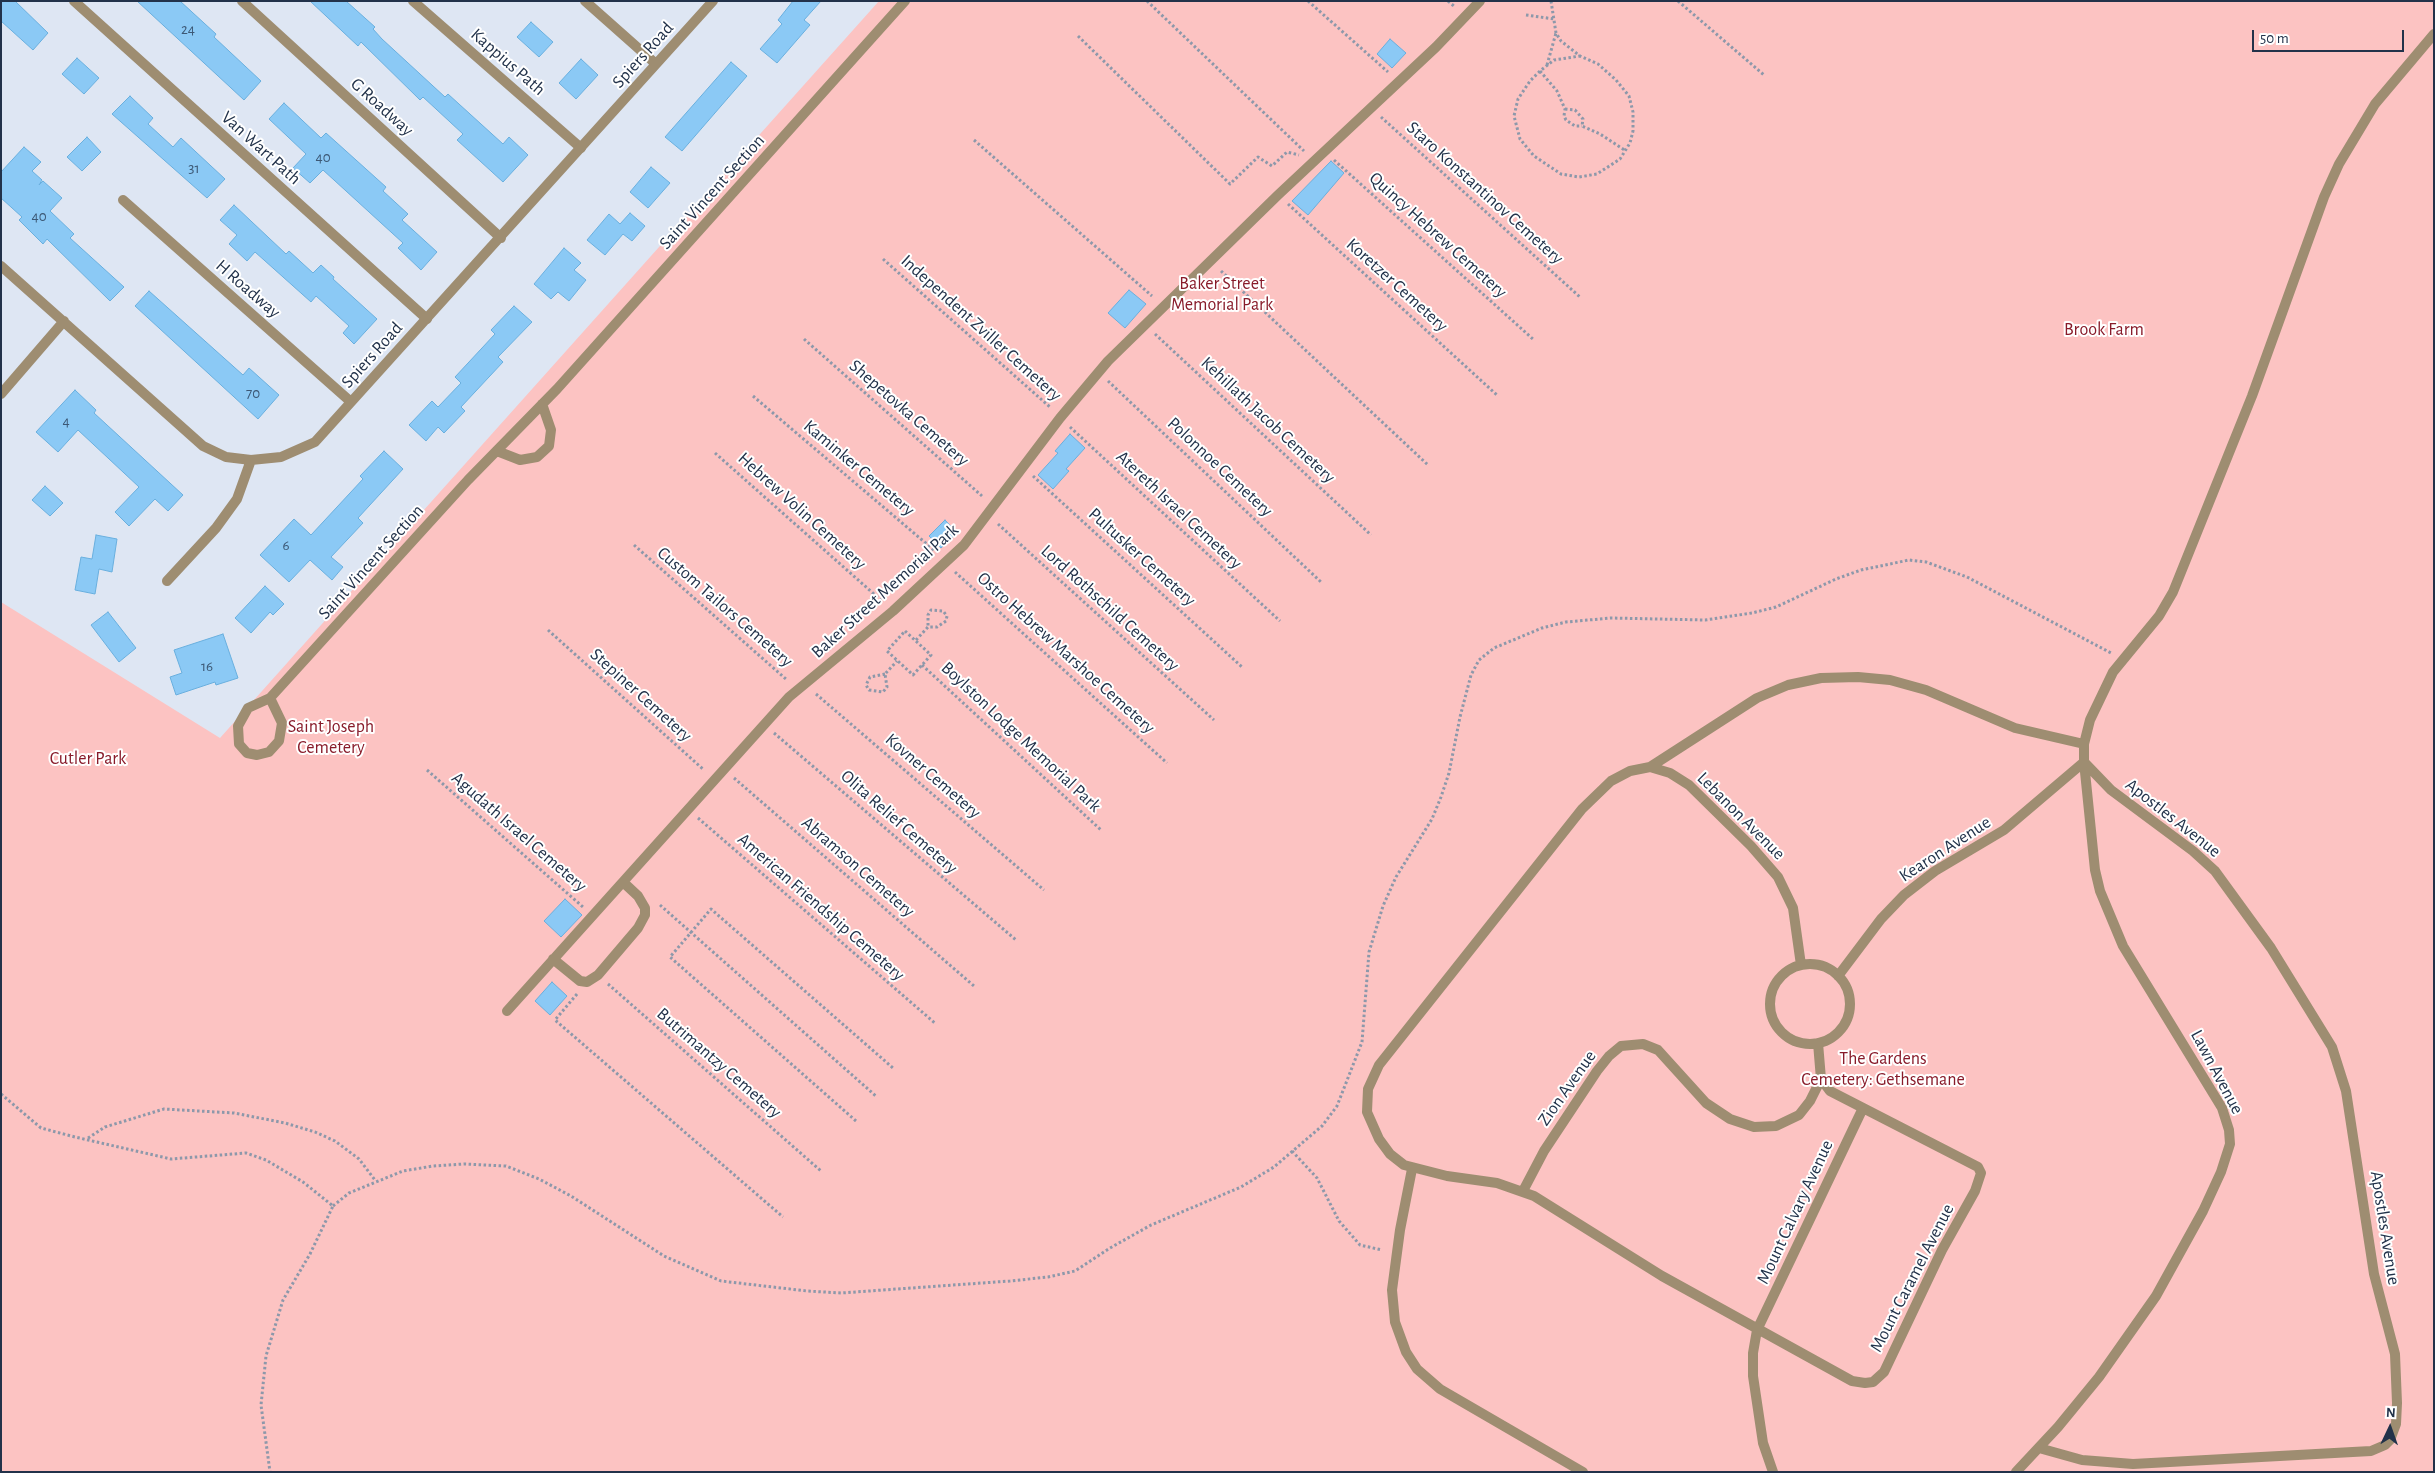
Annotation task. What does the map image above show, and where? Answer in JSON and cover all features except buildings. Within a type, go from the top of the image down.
[{"type":"street","name":"Van Wart Path","points":[[74,1],[427,319]]},
{"type":"street","name":"G Roadway","points":[[242,1],[501,238]]},
{"type":"street","name":"Kappius Path","points":[[413,1],[581,148]]},
{"type":"street","points":[[585,1],[656,64]]},
{"type":"street","name":"Spiers Road","points":[[1,266],[203,446],[226,457],[251,460],[281,457],[315,442],[713,1]]},
{"type":"street","name":"Saint Vincent Section","points":[[270,698],[282,723],[279,741],[269,752],[257,755],[247,753],[239,744],[238,726],[248,708],[270,698],[542,404],[905,1]]},
{"type":"street","name":"Baker Street Memorial Park","points":[[507,1011],[801,686],[892,611],[972,537],[1023,467],[1099,372],[1278,195],[1446,38],[1480,1]]},
{"type":"street","name":"Lawn Avenue","points":[[2016,1472],[2039,1448],[2099,1377],[2156,1296],[2203,1211],[2221,1172],[2230,1144],[2227,1123],[2219,1102],[2123,946],[2104,902],[2095,870],[2084,762],[2084,744],[2095,706],[2122,659],[2159,616],[2173,592],[2252,396],[2338,164],[2375,104],[2434,34]]},
{"type":"street","name":"H Roadway","points":[[123,200],[351,402]]},
{"type":"street","points":[[1,394],[64,321]]},
{"type":"street","points":[[497,451],[520,460],[537,457],[549,446],[552,430],[542,404]]},
{"type":"street","points":[[167,581],[216,528],[237,499],[251,460]]},
{"type":"street","points":[[1773,1472],[1763,1444],[1753,1376],[1753,1352],[1757,1330],[1662,1276],[1544,1201],[1497,1182],[1447,1176],[1412,1169],[1390,1154],[1370,1122],[1367,1097],[1371,1081],[1379,1065],[1582,809],[1611,781],[1630,771],[1650,767],[1772,690],[1804,680],[1839,676],[1904,682],[2015,728],[2084,744]]},
{"type":"street","name":"Kearon Avenue","points":[[1838,976],[1888,911],[1909,891],[1936,871],[2004,830],[2084,762]]},
{"type":"street","name":"Apostles Avenue","points":[[2039,1448],[2082,1460],[2133,1464],[2371,1451],[2385,1446],[2390,1440],[2396,1424],[2398,1403],[2395,1354],[2374,1274],[2346,1091],[2332,1047],[2271,948],[2215,871],[2193,851],[2111,790],[2084,762]]},
{"type":"street","name":"Lebanon Avenue","points":[[1650,767],[1670,773],[1688,785],[1751,846],[1778,877],[1793,908],[1801,965]]},
{"type":"street","points":[[554,960],[576,979],[587,982],[598,975],[642,922],[645,908],[638,896],[623,882]]},
{"type":"street","points":[[1801,965],[1821,966],[1838,976],[1848,992],[1850,1005],[1847,1018],[1836,1034],[1818,1043],[1805,1044],[1792,1040],[1777,1027],[1771,1016],[1769,1002],[1775,983],[1783,973],[1801,965]]},
{"type":"street","points":[[1818,1043],[1821,1079],[1830,1091],[1863,1108]]},
{"type":"street","name":"Zion Avenue","points":[[1522,1191],[1544,1151],[1597,1071],[1609,1056],[1621,1046],[1643,1044],[1658,1050],[1706,1104],[1730,1119],[1754,1127],[1776,1126],[1799,1115],[1810,1101],[1821,1079]]},
{"type":"street","name":"Mount Caramel Avenue","points":[[1757,1330],[1852,1381],[1858,1383],[1873,1382],[1884,1372],[1942,1250],[1975,1191],[1980,1177],[1978,1167],[1863,1108]]},
{"type":"street","name":"Mount Calvary Avenue","points":[[1757,1330],[1863,1108]]},
{"type":"street","points":[[1412,1169],[1396,1254],[1392,1290],[1395,1322],[1406,1352],[1417,1369],[1430,1382],[1583,1472]]},
{"type":"path","points":[[1147,1],[1314,161]]},
{"type":"path","points":[[1308,1],[1400,82]]},
{"type":"path","points":[[1547,65],[1556,33],[1551,1]]},
{"type":"path","points":[[1678,1],[1764,75]]},
{"type":"path","points":[[1526,15],[1554,19]]},
{"type":"path","points":[[1556,33],[1569,49],[1605,70],[1629,96],[1634,121],[1632,137],[1620,159],[1598,174],[1579,177],[1561,174],[1534,156],[1520,140],[1516,132],[1514,116],[1518,99],[1530,81],[1540,71],[1547,65],[1562,58],[1580,56]]},
{"type":"path","points":[[1078,36],[1230,184],[1258,157],[1272,166],[1287,152],[1299,155],[1303,151]]},
{"type":"path","points":[[1540,71],[1554,87],[1565,109],[1564,116],[1566,120],[1575,126],[1582,126],[1600,134],[1626,151]]},
{"type":"path","points":[[1565,109],[1571,108],[1581,115],[1584,122],[1582,126]]},
{"type":"path","name":"Staro Konstantinov Cemetery","points":[[1371,109],[1581,298]]},
{"type":"path","points":[[974,140],[1164,307]]},
{"type":"path","name":"Quincy Hebrew Cemetery","points":[[1325,151],[1534,340]]},
{"type":"path","name":"Koretzer Cemetery","points":[[1278,195],[1498,396]]},
{"type":"path","name":"Independent Zviller Cemetery","points":[[883,259],[1061,418]]},
{"type":"path","points":[[1212,262],[1428,464]]},
{"type":"path","name":"Kehillath Jacob Cemetery","points":[[1145,325],[1371,535]]},
{"type":"path","name":"Shepetovka Cemetery","points":[[804,340],[995,506]]},
{"type":"path","name":"Polonnoe Cemetery","points":[[1099,372],[1321,582]]},
{"type":"path","name":"Kaminker Cemetery","points":[[753,396],[947,562]]},
{"type":"path","name":"Atereth Israel Cemetery","points":[[1061,418],[1280,621]]},
{"type":"path","name":"Hebrew Volin Cemetery","points":[[715,453],[892,611]]},
{"type":"path","name":"Pultusker Cemetery","points":[[1023,467],[1242,667]]},
{"type":"path","name":"Lord Rothschild Cemetery","points":[[988,515],[1214,720]]},
{"type":"path","name":"Custom Tailors Cemetery","points":[[634,545],[801,686]]},
{"type":"path","points":[[270,1472],[262,1405],[266,1356],[283,1300],[310,1254],[333,1206],[348,1193],[375,1180],[403,1171],[433,1166],[464,1164],[506,1166],[540,1178],[664,1256],[722,1281],[808,1292],[841,1292],[1010,1281],[1048,1277],[1075,1271],[1110,1248],[1151,1225],[1241,1187],[1274,1167],[1322,1126],[1337,1106],[1350,1076],[1362,1042],[1368,952],[1383,906],[1396,877],[1432,819],[1449,773],[1460,716],[1471,675],[1479,660],[1494,648],[1542,628],[1566,622],[1611,618],[1705,620],[1752,613],[1776,607],[1836,579],[1862,570],[1909,560],[1926,562],[1967,577],[2122,659]]},
{"type":"path","name":"Ostro Hebrew Marshoe Cemetery","points":[[947,562],[1167,763]]},
{"type":"path","points":[[885,674],[886,687],[883,692],[869,690],[866,685],[870,677],[885,674],[897,661],[887,651],[905,631],[916,640],[928,626],[928,615],[932,610],[943,611],[946,621],[937,627],[928,626]]},
{"type":"path","name":"Stepiner Cemetery","points":[[548,630],[715,780]]},
{"type":"path","name":"Boylston Lodge Memorial Park","points":[[897,661],[913,675],[931,654],[916,640]]},
{"type":"path","name":"Boylston Lodge Memorial Park","points":[[922,665],[1101,830]]},
{"type":"path","name":"Kovner Cemetery","points":[[801,686],[1044,890]]},
{"type":"path","name":"Olita Relief Cemetery","points":[[764,725],[1016,940]]},
{"type":"path","name":"Agudath Israel Cemetery","points":[[427,770],[593,915]]},
{"type":"path","name":"Abramson Cemetery","points":[[724,770],[974,986]]},
{"type":"path","name":"American Friendship Cemetery","points":[[688,810],[936,1024]]},
{"type":"path","points":[[638,896],[660,905],[877,1097]]},
{"type":"path","points":[[856,1121],[670,957],[712,909],[892,1068]]},
{"type":"path","name":"Butrimantzy Cemetery","points":[[598,975],[821,1171]]},
{"type":"path","points":[[587,982],[555,1020],[783,1217]]},
{"type":"path","points":[[1,1094],[41,1128],[171,1159],[246,1153],[275,1165],[333,1206]]},
{"type":"path","points":[[87,1139],[105,1127],[164,1109],[234,1113],[284,1123],[315,1132],[335,1141],[359,1159],[375,1180]]},
{"type":"path","points":[[1292,1151],[1317,1178],[1339,1221],[1360,1245],[1396,1254]]},
{"type":"green space","points":[[879,1],[2434,1],[2434,1472],[1,1472],[1,602],[220,738]]},
{"type":"park label","name":"Brook Farm","points":[[2104,330]]},
{"type":"park label","name":"Saint Joseph Cemetery","points":[[331,738]]},
{"type":"park label","name":"Cutler Park","points":[[88,759]]},
{"type":"park label","name":"The Gardens Cemetery: Gethsemane","points":[[1883,1069]]}]
